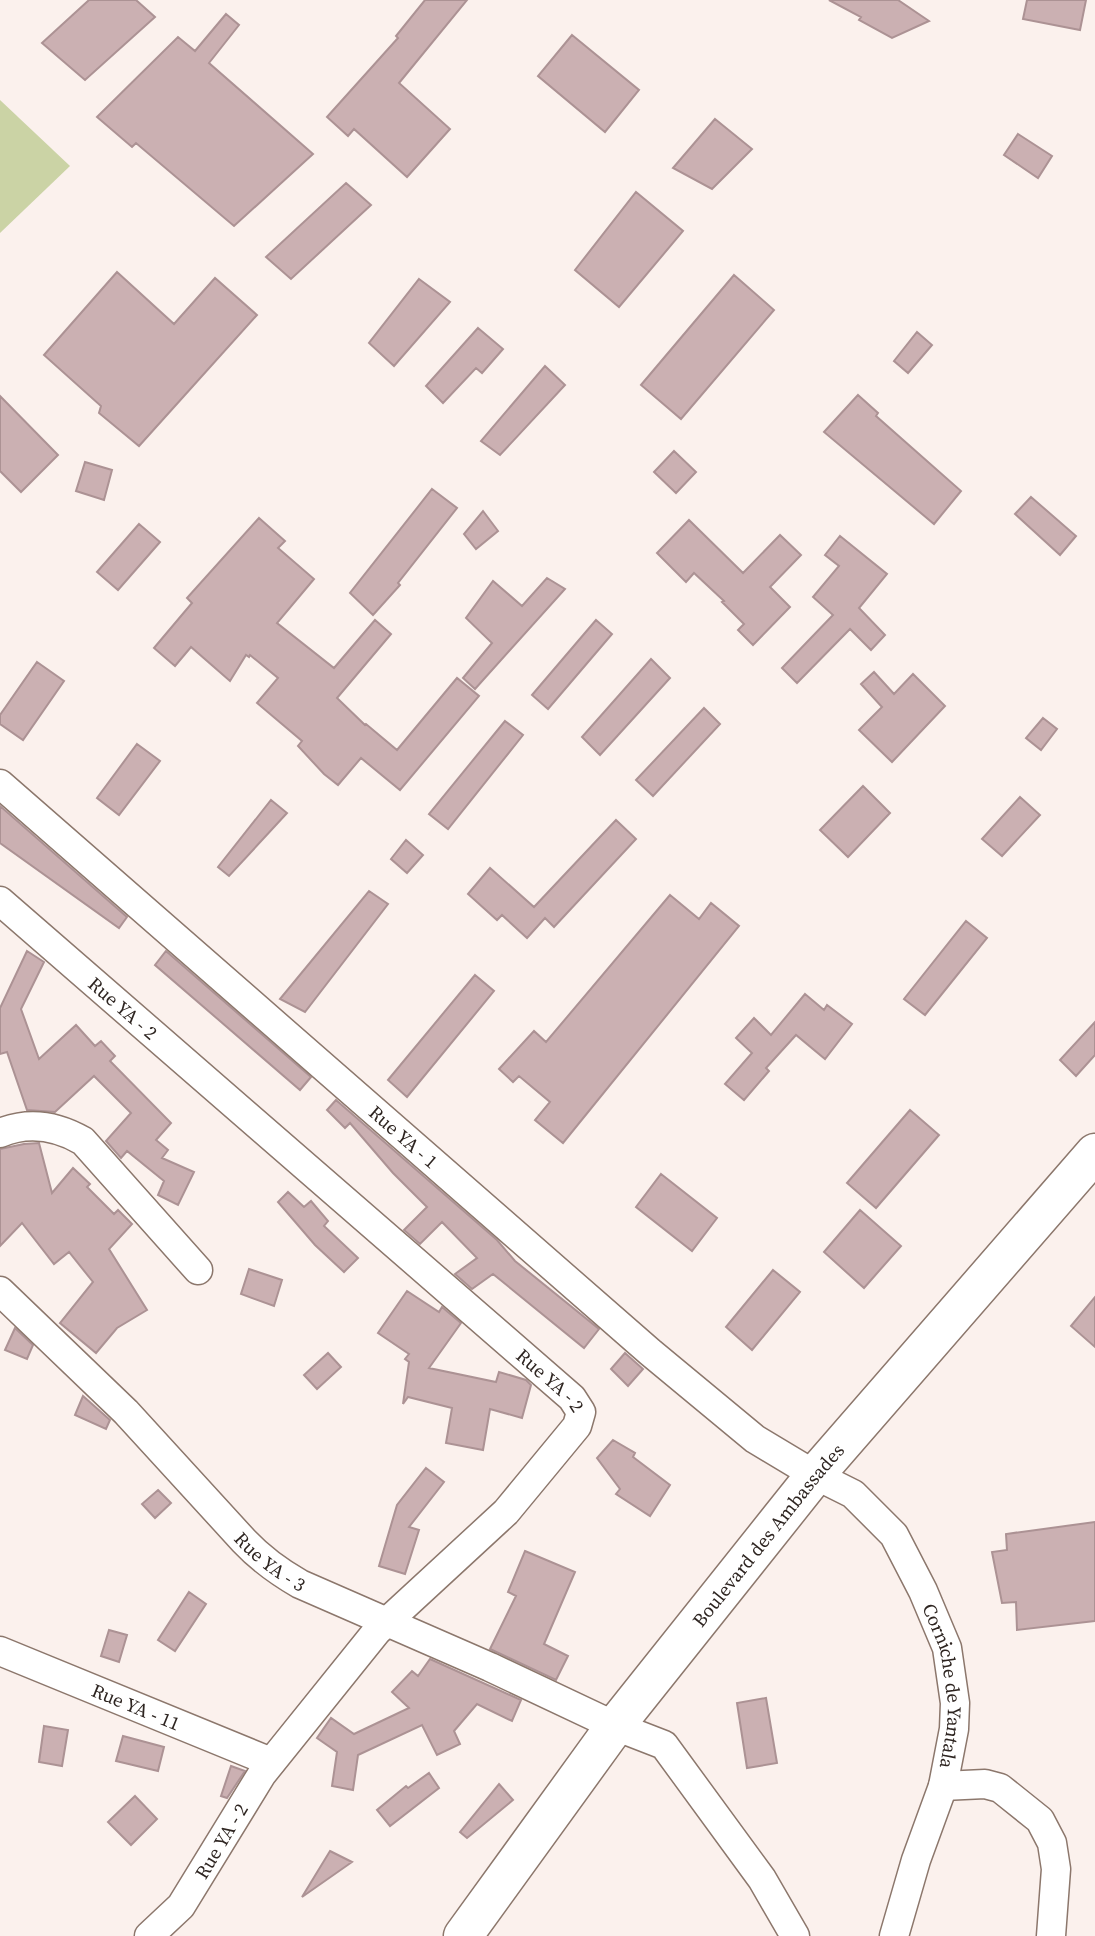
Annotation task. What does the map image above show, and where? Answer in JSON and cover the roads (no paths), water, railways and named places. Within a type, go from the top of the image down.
[{"type":"main road","name":"Boulevard des Ambassades","points":[[463,1936],[615,1726],[815,1475],[1095,1153]]},
{"type":"street","name":"Rue YA - 1","points":[[0,784],[650,1352],[755,1439],[815,1475]]},
{"type":"street","name":"Rue YA - 2","points":[[2,908],[578,1405],[581,1412],[577,1426],[506,1512],[386,1622],[271,1762],[181,1906],[149,1936]]},
{"type":"street","points":[[0,1133],[13,1128],[45,1126],[65,1130],[83,1141],[198,1270]]},
{"type":"street","name":"Rue YA - 3","points":[[0,1291],[127,1412],[260,1558],[300,1584],[490,1667],[615,1726],[664,1745],[762,1879],[795,1936]]},
{"type":"street","name":"Corniche de Yantala","points":[[815,1475],[853,1494],[894,1535],[923,1591],[942,1636],[952,1673],[954,1729],[943,1786],[916,1860],[894,1936]]},
{"type":"street","name":"Rue YA - 11","points":[[0,1651],[271,1762]]},
{"type":"street","points":[[943,1786],[985,1784],[1000,1788],[1040,1820],[1052,1843],[1056,1869],[1051,1936]]}]
